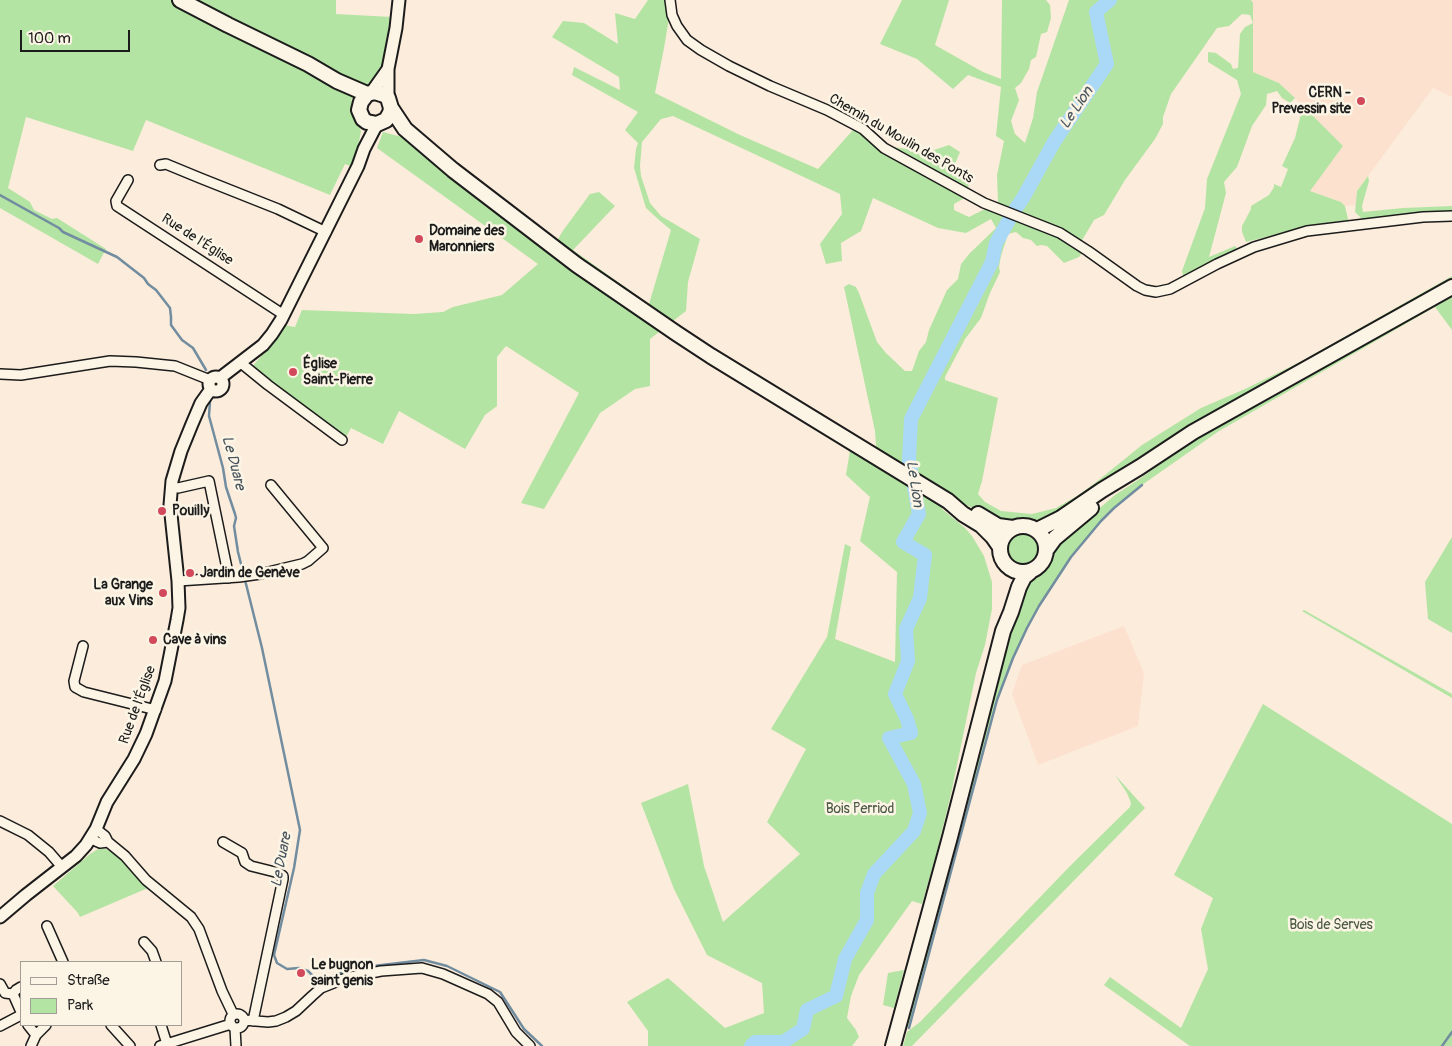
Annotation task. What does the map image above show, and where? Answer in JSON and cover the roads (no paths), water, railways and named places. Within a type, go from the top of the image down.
[{"type":"main road","points":[[180,0],[308,64],[337,81],[365,102],[372,124],[385,113]]},
{"type":"main road","points":[[365,102],[379,93],[385,113],[461,176],[577,265],[711,356],[948,501],[963,514],[981,525],[1000,547]]},
{"type":"main road","points":[[1036,530],[1062,518],[1102,490],[1207,424],[1452,287]]},
{"type":"main road","points":[[894,1046],[1003,631],[1019,587],[1030,572],[1038,568],[1043,561],[1047,548],[1055,538],[1140,467]]},
{"type":"main road","points":[[948,501],[967,508],[998,526],[1013,528],[1028,526],[1036,530],[1044,538],[1047,548]]},
{"type":"main road","points":[[1013,528],[1003,538],[1000,547],[1001,557],[1007,566],[1013,570],[1030,572]]},
{"type":"main road","points":[[1003,631],[1004,611],[1010,582],[1007,566]]},
{"type":"street","name":"Rue de l'Église","points":[[0,917],[76,856],[94,834],[107,802],[140,747],[166,681],[179,608],[178,581],[170,515],[171,487],[178,461],[201,403],[214,382],[263,345],[284,315],[358,166],[364,149],[385,113],[388,69],[399,0]]},
{"type":"street","name":"Chemin du Moulin des Ponts","points":[[670,0],[672,15],[682,34],[701,50],[770,86],[846,120],[862,129],[884,148],[984,203],[1060,233],[1137,286],[1156,292],[1170,289],[1254,247],[1307,232],[1423,217],[1452,216]]},
{"type":"street","name":"Rue de l'Église","points":[[364,149],[365,102],[388,69]]},
{"type":"street","points":[[160,165],[166,164],[278,209],[326,232]]},
{"type":"street","name":"Rue de l'Église","points":[[128,180],[116,200],[117,206],[284,315]]},
{"type":"street","points":[[0,374],[21,375],[110,362],[136,362],[175,366],[214,382]]},
{"type":"street","points":[[240,363],[342,440]]},
{"type":"street","points":[[171,487],[178,488],[209,480],[229,578]]},
{"type":"street","points":[[178,581],[252,576],[302,564],[323,548],[271,485]]},
{"type":"street","points":[[83,646],[74,681],[75,687],[84,692],[156,710]]},
{"type":"street","points":[[0,821],[28,835],[49,852],[62,868]]},
{"type":"street","points":[[94,834],[100,843],[108,842],[125,856],[146,880],[191,917],[199,929],[222,991],[233,1014]]},
{"type":"street","points":[[223,842],[242,854],[245,862],[251,866],[280,873],[283,876],[249,1021]]},
{"type":"street","points":[[46,926],[64,961]]},
{"type":"street","points":[[144,942],[152,952],[156,961]]},
{"type":"street","points":[[162,1026],[163,1045],[233,1026],[242,1026],[249,1021],[276,1021],[296,1012],[321,988],[332,983],[346,978],[382,971],[422,968],[443,974],[488,994],[498,1002],[516,1032],[530,1046]]},
{"type":"street","points":[[0,984],[4,993],[13,994]]},
{"type":"street","points":[[13,994],[20,988]]},
{"type":"street","points":[[13,994],[20,1012]]},
{"type":"street","points":[[233,1014],[240,1014],[249,1021]]},
{"type":"street","points":[[233,1014],[230,1017],[236,1046]]},
{"type":"street","points":[[0,1026],[20,1015]]},
{"type":"street","points":[[29,1026],[36,1035]]},
{"type":"street","points":[[31,1046],[36,1035],[45,1026]]},
{"type":"street","points":[[112,1026],[130,1046]]},
{"type":"waterway","name":"Le Lion","points":[[751,1046],[755,1042],[783,1042],[803,1029],[807,1010],[836,996],[845,959],[867,920],[867,893],[874,874],[914,831],[920,813],[914,784],[889,738],[911,733],[907,719],[895,694],[908,661],[906,629],[920,598],[925,555],[903,542],[919,514],[909,460],[911,419],[992,262],[996,243],[1054,142],[1107,64],[1096,12],[1110,0]]},
{"type":"waterway","name":"Le Duare","points":[[0,195],[63,232],[117,257],[144,278],[170,308],[171,325],[182,340],[193,348],[206,370]]},
{"type":"waterway","name":"Le Duare","points":[[210,401],[209,416],[223,468],[226,487],[236,518],[234,526],[238,552],[262,648],[300,830],[294,868],[274,955],[277,963],[287,969],[299,968],[308,971],[318,981],[348,969],[424,960],[447,966],[500,992],[524,1029],[542,1046]]},
{"type":"waterway","points":[[909,1028],[997,700],[1013,658],[1039,606],[1071,557],[1101,521],[1142,485]]},
{"type":"waterway","points":[[1442,1046],[1452,1032]]},
{"type":"place","name":"CERN - Prevessin site","points":[[1361,101]]},
{"type":"place","name":"Domaine des Maronniers","points":[[419,239]]},
{"type":"place","name":"Église Saint-Pierre","points":[[293,372]]},
{"type":"place","name":"Pouilly","points":[[162,511]]},
{"type":"place","name":"Jardin de Genève","points":[[190,573]]},
{"type":"place","name":"La Grange aux Vins","points":[[163,593]]},
{"type":"place","name":"Cave à vins","points":[[153,640]]},
{"type":"place","name":"Le bugnon saint genis","points":[[301,973]]},
{"type":"park label","name":"Bois Perriod","points":[[860,809]]},
{"type":"park label","name":"Bois de Serves","points":[[1331,925]]}]
